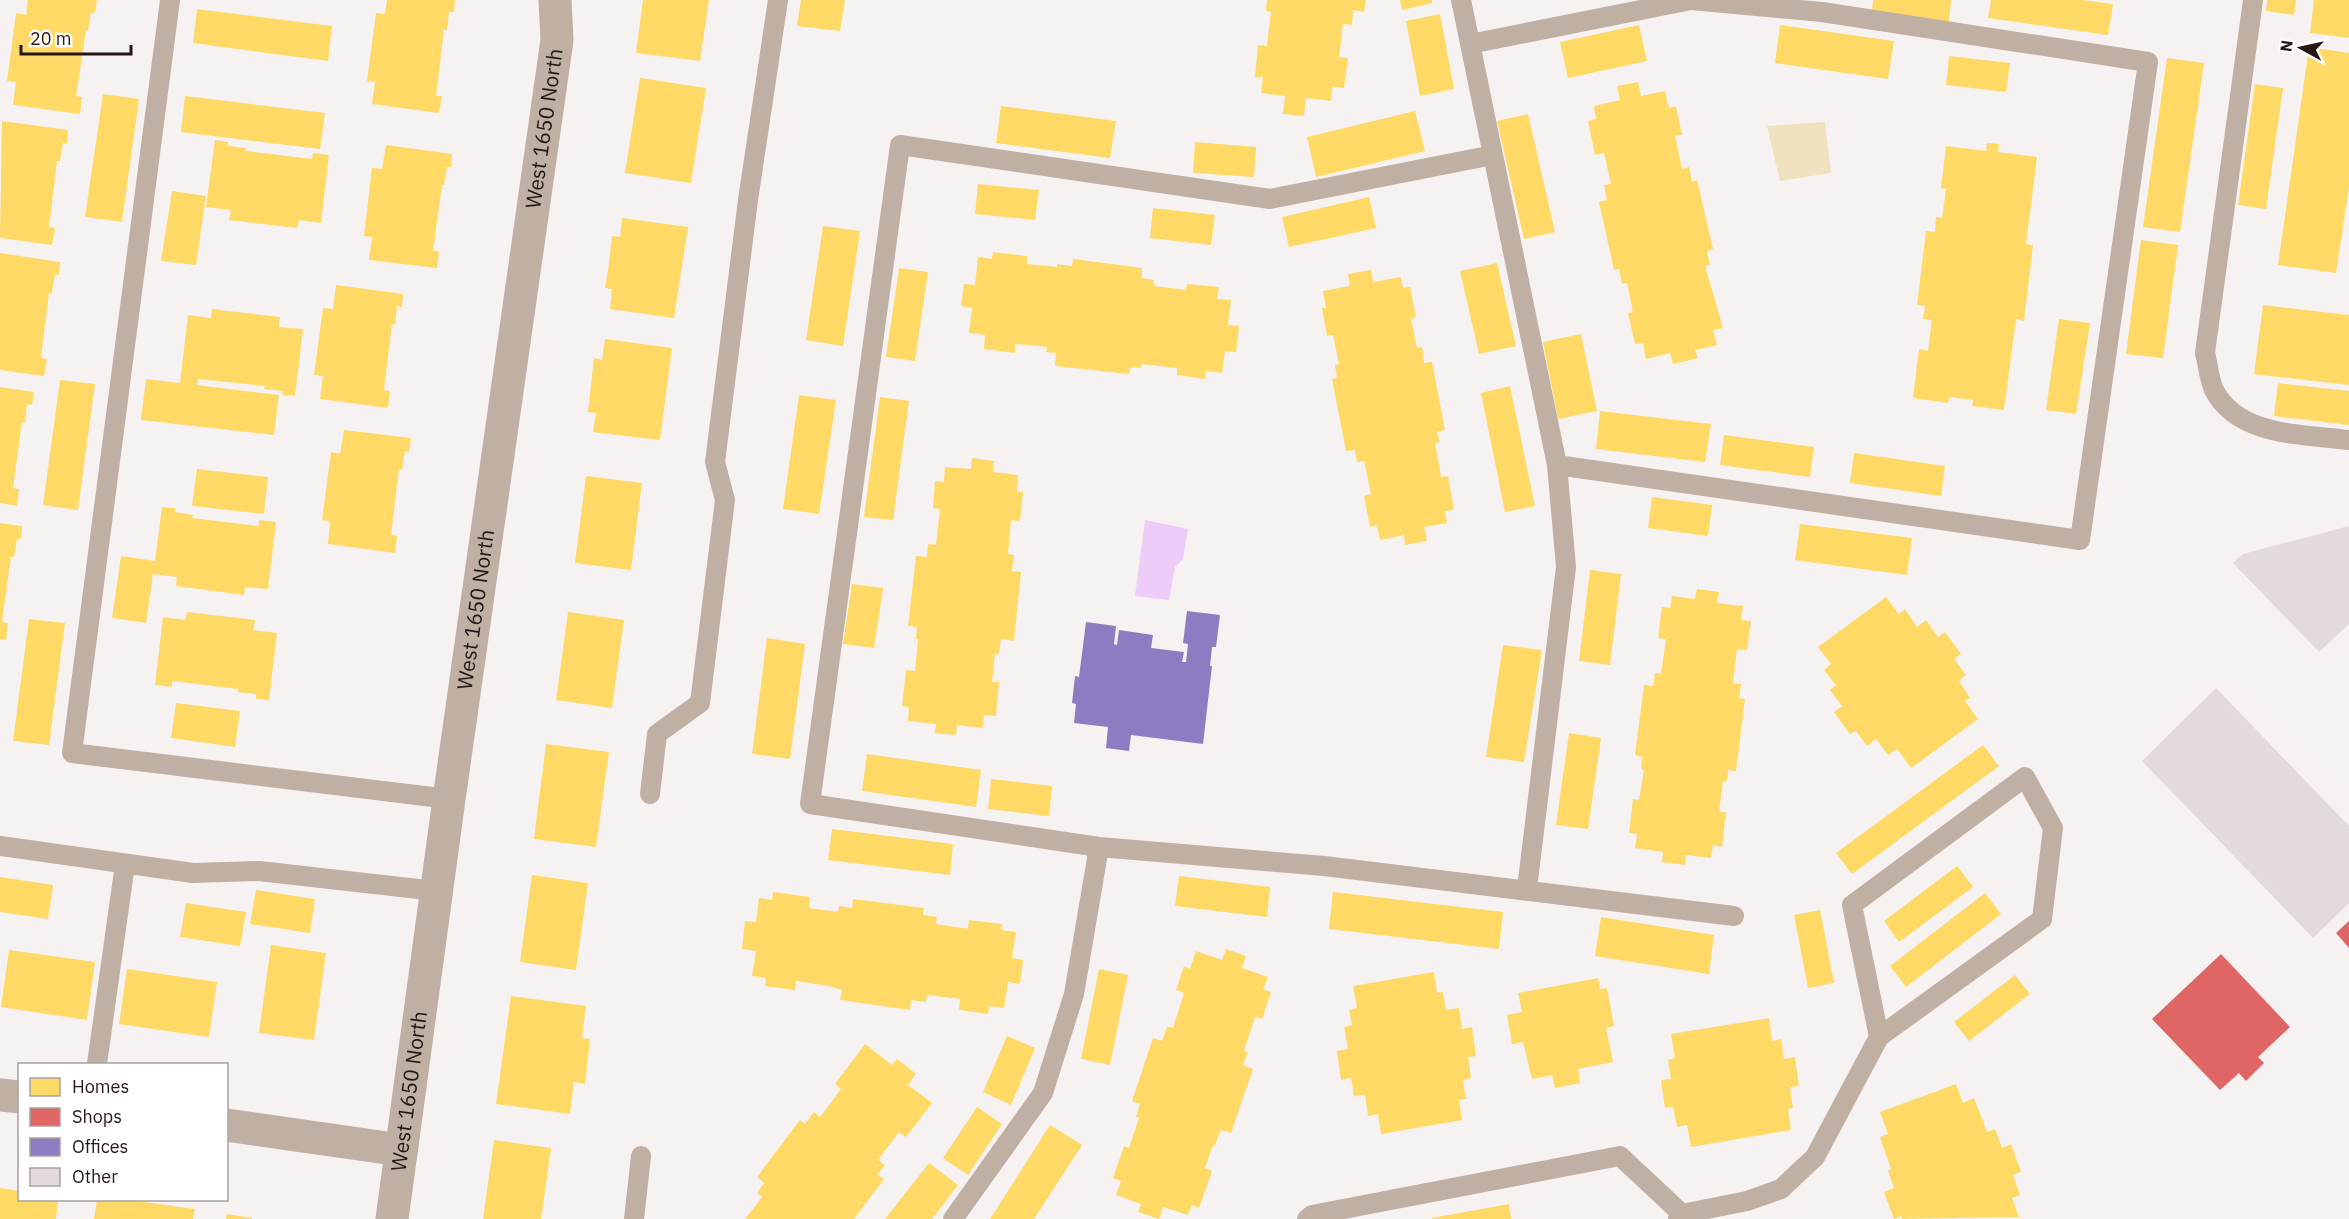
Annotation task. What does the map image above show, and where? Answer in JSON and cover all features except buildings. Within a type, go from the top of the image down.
[{"type":"street","name":"West 1650 North","points":[[392,1219],[436,891],[557,40],[555,0]]},
{"type":"street","points":[[0,1095],[18,1097]]},
{"type":"street","points":[[228,1125],[401,1150]]},
{"type":"lane","points":[[170,0],[72,753],[449,799]]},
{"type":"lane","points":[[650,794],[657,734],[700,703],[725,500],[715,462],[748,200],[778,0]]},
{"type":"lane","points":[[1461,0],[1557,465],[1566,567],[1527,889]]},
{"type":"lane","points":[[1470,44],[1691,0],[1822,12],[2148,62],[2080,540],[1557,465]]},
{"type":"lane","points":[[2253,0],[2205,353],[2214,390],[2238,418],[2274,430],[2349,440]]},
{"type":"lane","points":[[1493,155],[1270,199],[900,145],[810,804],[1099,848],[1324,866],[1734,916]]},
{"type":"lane","points":[[1307,1219],[1312,1215],[1620,1156],[1680,1217],[1747,1201],[1781,1189],[1815,1157],[1879,1037],[2042,919],[2053,828],[2025,777],[1852,905],[1879,1037]]},
{"type":"lane","points":[[0,846],[193,873],[259,871],[436,891]]},
{"type":"lane","points":[[953,1219],[1042,1093],[1074,994],[1099,848]]},
{"type":"lane","points":[[97,1063],[125,864]]},
{"type":"lane","points":[[634,1219],[641,1156]]},
{"type":"shaded area","points":[[1825,122],[1831,173],[1780,181],[1767,126]]},
{"type":"shaded area","points":[[1145,520],[1188,529],[1183,559],[1175,567],[1169,600],[1135,596]]}]
